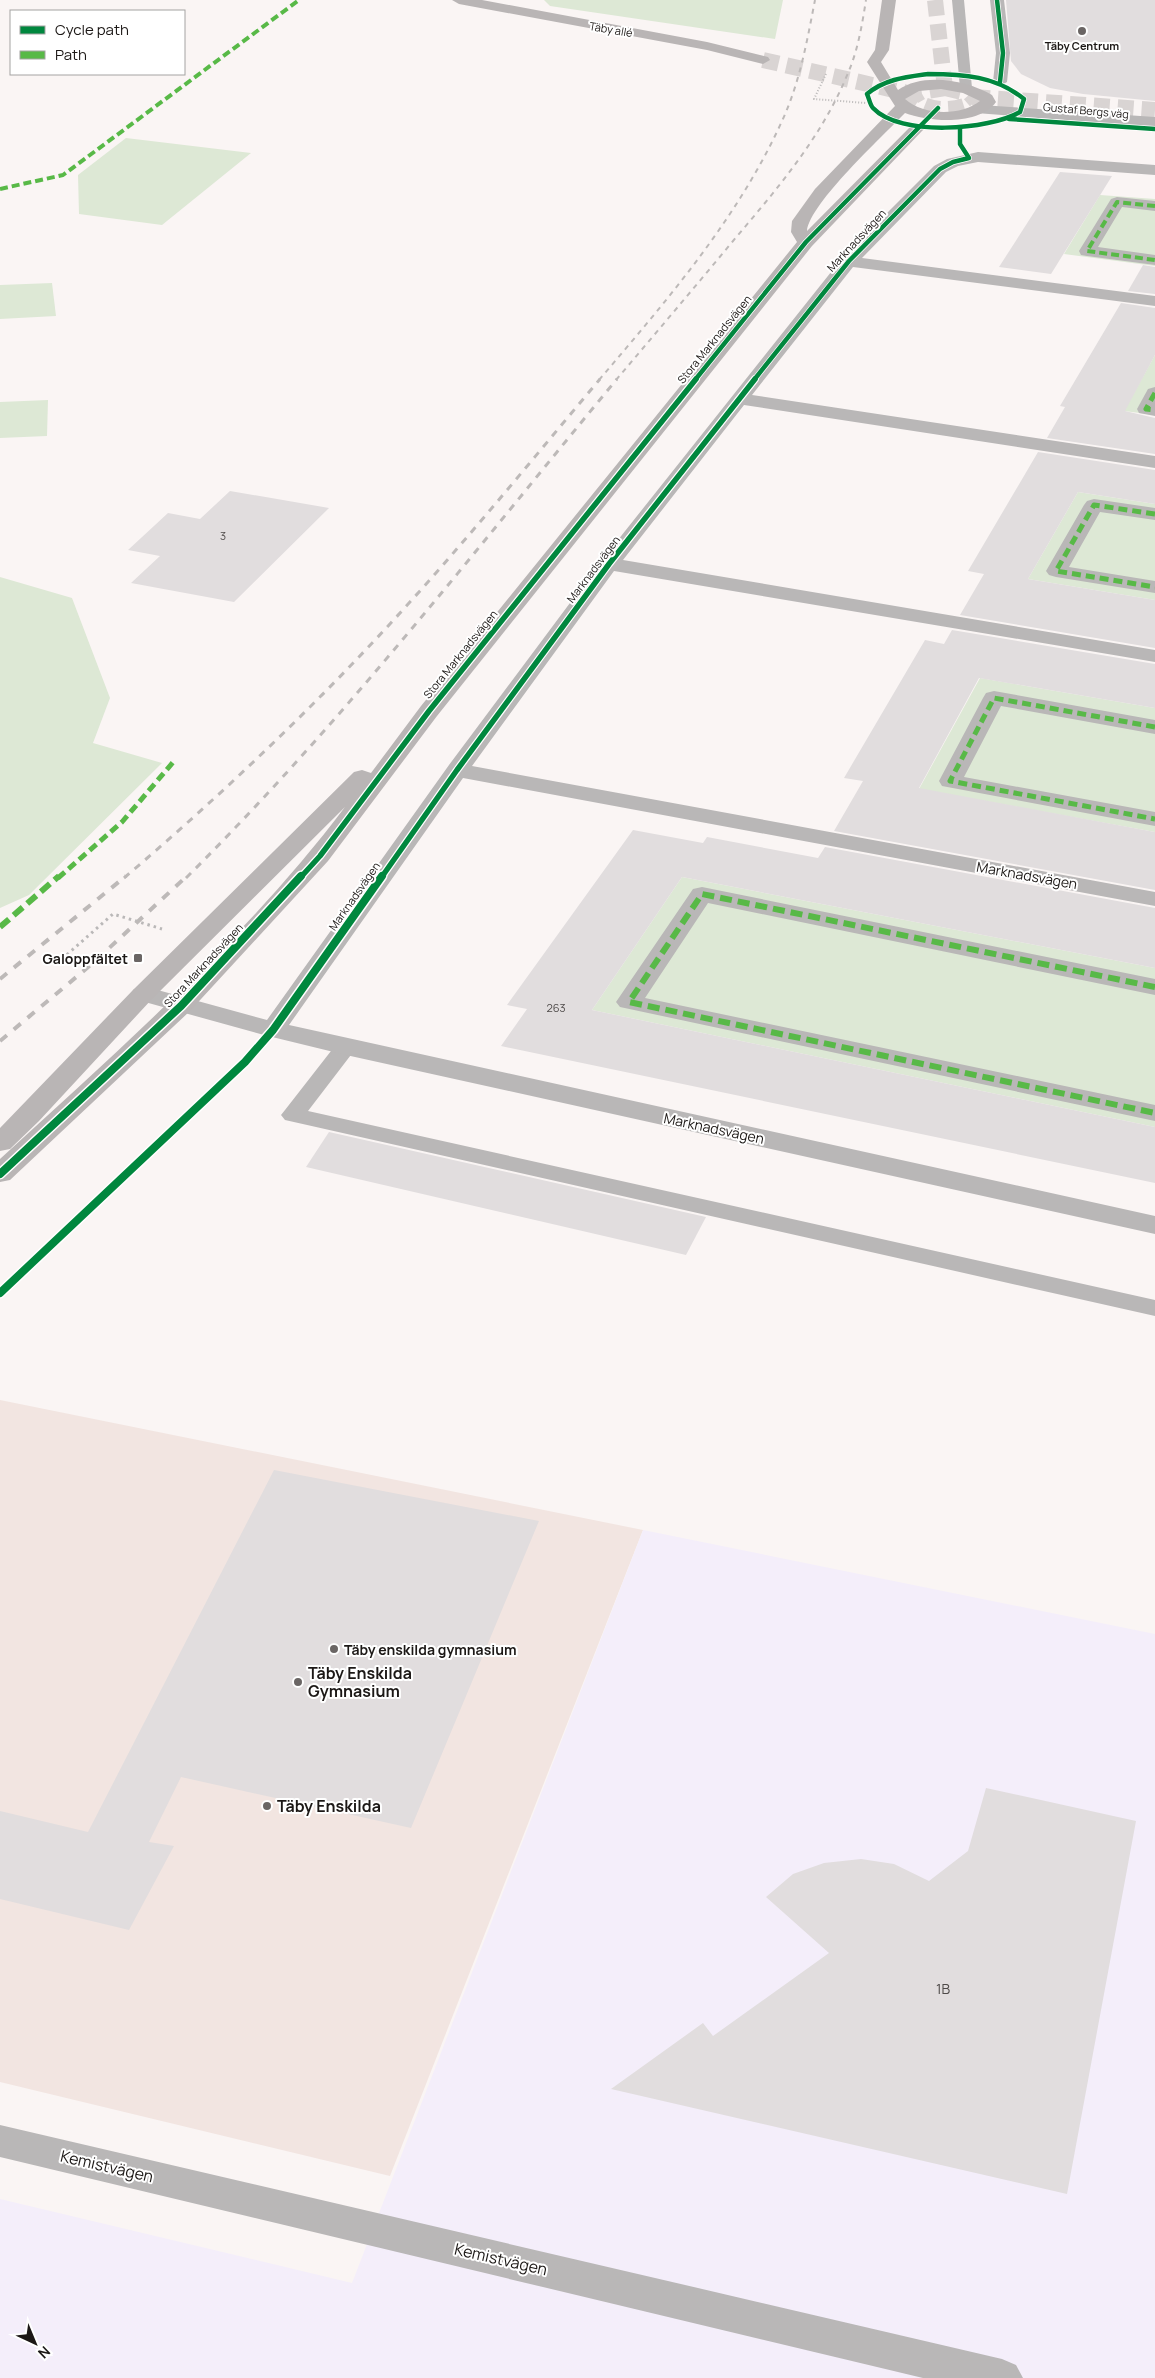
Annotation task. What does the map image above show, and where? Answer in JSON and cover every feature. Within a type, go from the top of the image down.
[{"type":"street","name":"Täby allé","points":[[459,0],[707,46],[763,60]]},
{"type":"street","points":[[882,50],[903,77],[927,85],[966,88],[981,93],[987,98],[984,106],[966,114],[947,115],[917,112],[901,102],[884,82],[874,62],[882,50],[889,0]]},
{"type":"street","points":[[996,0],[1003,53],[1000,82]]},
{"type":"street","points":[[806,242],[799,232],[800,220],[821,192],[892,119],[901,102],[901,93],[927,85]]},
{"type":"street","name":"Gustaf Bergs väg","points":[[984,106],[1155,116]]},
{"type":"street","name":"Gustaf Bergs väg","points":[[984,106],[1155,122]]},
{"type":"street","name":"Stora Marknadsvägen","points":[[806,242],[835,230],[903,157],[947,115]]},
{"type":"street","name":"Stora Marknadsvägen","points":[[0,1174],[182,1006],[320,856],[429,711],[806,242],[917,128]]},
{"type":"street","name":"Marknadsvägen","points":[[273,1030],[457,770],[609,564],[849,261],[940,169],[953,162],[969,158],[998,157],[1155,170]]},
{"type":"street","points":[[1155,206],[1117,202],[1087,251],[1155,260]]},
{"type":"street","name":"Marknadsvägen","points":[[849,261],[1155,301]]},
{"type":"street","points":[[1155,393],[1146,409],[1155,410]]},
{"type":"street","points":[[740,399],[1155,462]]},
{"type":"street","points":[[1155,514],[1094,505],[1056,571],[1155,587]]},
{"type":"street","name":"Marknadsvägen","points":[[609,564],[1155,656]]},
{"type":"street","points":[[1155,727],[994,698],[950,781],[1155,818]]},
{"type":"street","name":"Stora Marknadsvägen","points":[[0,1143],[30,1115],[143,994],[429,711]]},
{"type":"street","name":"Marknadsvägen","points":[[457,770],[1155,899]]},
{"type":"street","points":[[1155,987],[702,894],[629,1002],[1155,1113]]},
{"type":"street","name":"Marknadsvägen","points":[[143,994],[273,1030],[346,1047],[1155,1226]]},
{"type":"street","name":"Kemistvägen","points":[[0,2141],[1002,2378]]},
{"type":"lane","points":[[958,0],[966,88]]},
{"type":"lane","points":[[346,1047],[293,1114],[1155,1308]]},
{"type":"path","points":[[826,74],[814,99],[867,102]]},
{"type":"path","points":[[884,82],[874,87],[867,94],[867,102],[872,108],[892,119]]},
{"type":"path","points":[[238,1068],[273,1030]]},
{"type":"shaded area","name":"Täby Enskilda","points":[[0,1400],[643,1530],[390,2176],[0,2082]]},
{"type":"shaded area","points":[[643,1530],[1155,1634],[1155,2378],[0,2378],[0,2199],[352,2283]]},
{"type":"green space","points":[[544,0],[783,0],[775,39],[550,6]]},
{"type":"green space","points":[[126,138],[251,153],[162,225],[79,214],[78,175]]},
{"type":"green space","points":[[1100,195],[1155,199],[1155,266],[1064,254]]},
{"type":"green space","points":[[52,283],[56,316],[0,319],[0,285]]},
{"type":"green space","points":[[1155,355],[1155,415],[1124,411]]},
{"type":"green space","points":[[48,400],[47,436],[0,438],[0,402]]},
{"type":"green space","points":[[1078,492],[1155,504],[1155,600],[1028,579]]},
{"type":"green space","points":[[0,577],[72,598],[110,698],[93,743],[162,763],[29,895],[0,908]]},
{"type":"green space","points":[[980,678],[1155,708],[1155,832],[919,789]]},
{"type":"green space","points":[[682,877],[1155,968],[1155,1127],[592,1010]]},
{"type":"building","name":"Täby Centrum","points":[[1006,0],[1155,0],[1155,101],[1083,94],[1050,88],[1021,74],[1011,61]]},
{"type":"building","points":[[1060,172],[1112,176],[1051,274],[999,267]]},
{"type":"building","points":[[1143,265],[1155,267],[1155,294],[1128,291]]},
{"type":"building","points":[[1121,303],[1155,308],[1155,355],[1125,411],[1155,418],[1155,454],[1047,438],[1065,407],[1060,406]]},
{"type":"building","points":[[1038,452],[1155,470],[1155,504],[1078,492],[1028,579],[1155,600],[1155,648],[960,615],[984,574],[968,571]]},
{"type":"building","points":[[230,491],[329,508],[234,602],[131,583],[160,556],[128,550],[168,513],[200,519]]},
{"type":"building","points":[[952,630],[1155,664],[1155,708],[979,678],[919,788],[1155,832],[1155,890],[834,831],[863,781],[844,778],[925,640],[944,644]]},
{"type":"building","points":[[633,830],[703,843],[707,837],[818,858],[825,847],[1155,908],[1155,968],[682,877],[592,1010],[1155,1127],[1155,1183],[501,1046],[527,1009],[507,1005]]},
{"type":"building","points":[[329,1132],[706,1217],[686,1255],[306,1167]]},
{"type":"building","name":"Täby enskilda gymnasium","points":[[274,1470],[539,1521],[411,1828],[181,1777],[149,1842],[174,1846],[129,1930],[0,1899],[0,1811],[88,1832]]},
{"type":"building","points":[[986,1788],[1136,1821],[1067,2194],[611,2089],[703,2023],[713,2036],[829,1953],[766,1897],[793,1874],[824,1863],[861,1859],[894,1864],[929,1881],[968,1851]]},
{"type":"tunnel","points":[[935,0],[945,88]]},
{"type":"tunnel","points":[[763,60],[916,95]]},
{"type":"tunnel","points":[[916,95],[914,96],[915,100],[937,109],[953,109],[976,101],[970,94],[945,88]]},
{"type":"tunnel","points":[[916,95],[921,92],[945,88]]},
{"type":"tunnel","points":[[974,97],[1155,110]]},
{"type":"railway","points":[[599,380],[676,288],[745,191],[782,121],[794,91],[815,0]]},
{"type":"railway","points":[[616,380],[766,202],[812,141],[837,96],[851,64],[859,37],[866,0]]},
{"type":"railway","points":[[124,878],[253,762],[375,640],[461,544],[600,379]]},
{"type":"railway","points":[[186,878],[244,819],[354,697],[617,379]]},
{"type":"railway","points":[[0,979],[126,876]]},
{"type":"railway","points":[[0,1041],[93,963],[187,876]]},
{"type":"marked path","points":[[0,189],[63,175],[299,0]]},
{"type":"marked path","points":[[1155,206],[1117,202],[1087,251],[1155,260]]},
{"type":"marked path","points":[[1155,393],[1146,409],[1155,410]]},
{"type":"marked path","points":[[1155,514],[1094,505],[1056,571],[1155,587]]},
{"type":"marked path","points":[[1155,727],[994,698],[950,781],[1155,819]]},
{"type":"marked path","points":[[0,927],[122,822],[175,760]]},
{"type":"marked path","points":[[1155,987],[702,894],[629,1002],[1155,1113]]},
{"type":"cycle path","points":[[997,0],[1003,53],[1000,82]]},
{"type":"cycle path","points":[[928,74],[966,75],[991,80],[1014,91],[1024,99],[1020,112],[1007,120],[986,125],[935,127],[909,124],[888,117],[873,107],[867,94],[888,81],[928,74]]},
{"type":"cycle path","points":[[0,1174],[181,1006],[320,856],[429,711],[806,242],[938,108]]},
{"type":"cycle path","points":[[1009,119],[1155,129]]},
{"type":"cycle path","points":[[0,1293],[245,1062],[273,1030],[457,770],[609,564],[849,261],[940,169],[953,162],[969,158],[960,144],[960,128]]},
{"type":"place","name":"Täby Centrum","points":[[1082,31]]},
{"type":"place","name":"Galoppfältet","points":[[138,958]]},
{"type":"place","name":"Täby enskilda gymnasium","points":[[334,1649]]},
{"type":"place","name":"Täby Enskilda Gymnasium","points":[[298,1682]]},
{"type":"place","name":"Täby Enskilda","points":[[267,1806]]}]
